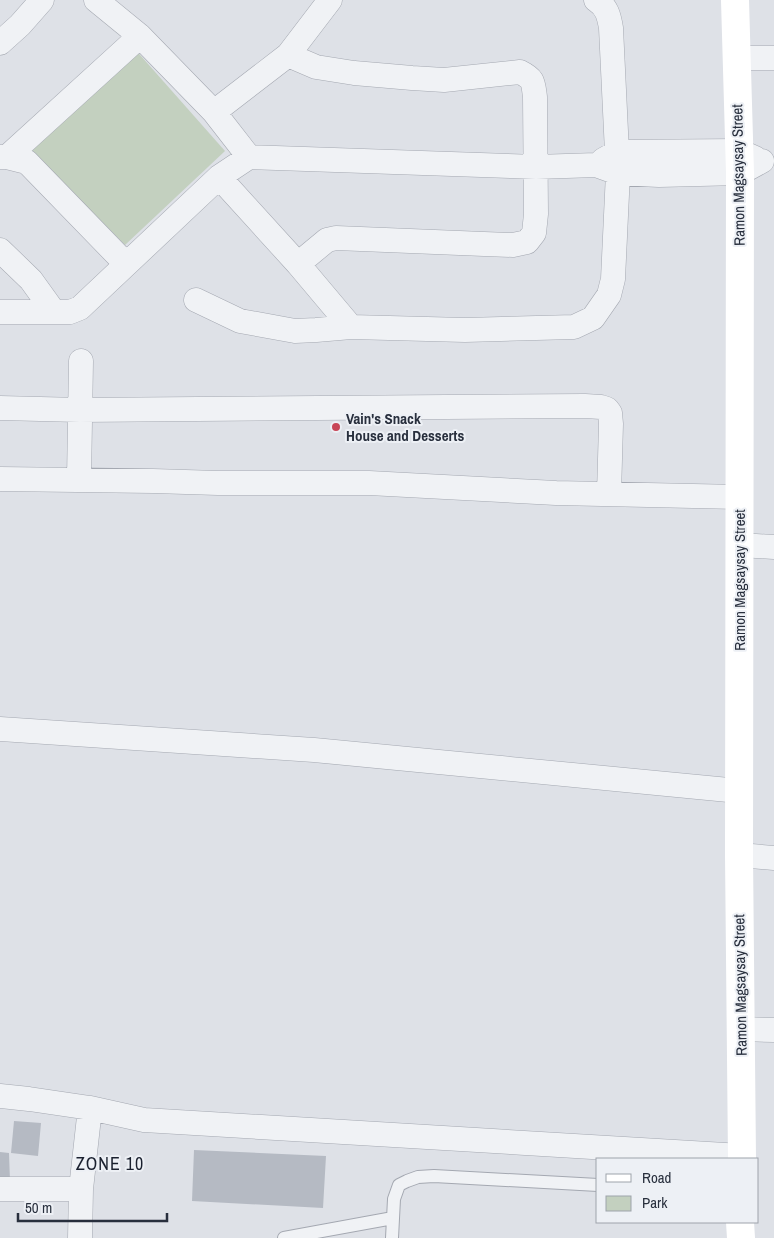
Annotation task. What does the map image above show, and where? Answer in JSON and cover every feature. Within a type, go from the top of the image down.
[{"type":"main road","name":"Ramon Magsaysay Street","points":[[735,0],[737,58],[753,161],[738,497],[740,545],[739,855],[742,1158]]},
{"type":"main road","points":[[740,1223],[741,1238]]},
{"type":"street","points":[[0,43],[20,25],[42,0]]},
{"type":"street","points":[[96,0],[140,36],[214,112],[249,157]]},
{"type":"street","points":[[214,112],[288,55],[330,0]]},
{"type":"street","points":[[196,300],[240,321],[295,331],[351,327],[465,330],[574,327],[593,318],[609,295],[613,279],[617,163],[611,28],[608,11],[596,0]]},
{"type":"street","points":[[4,157],[140,36]]},
{"type":"street","points":[[288,55],[316,67],[354,73],[412,78],[444,80],[520,72],[530,76],[534,84],[536,214],[534,233],[527,242],[513,245],[336,238],[327,240],[298,264]]},
{"type":"street","points":[[737,58],[774,58]]},
{"type":"street","points":[[4,157],[27,162],[126,264]]},
{"type":"street","points":[[0,312],[70,312],[80,308],[218,177],[249,157],[536,167],[617,163],[659,175],[753,161]]},
{"type":"street","points":[[218,177],[298,264],[351,327]]},
{"type":"street","points":[[0,250],[31,280],[54,312]]},
{"type":"street","points":[[79,480],[81,361]]},
{"type":"street","points":[[0,408],[80,410],[601,407],[607,409],[610,414],[611,424],[609,494]]},
{"type":"street","points":[[0,479],[218,483],[369,483],[556,493],[738,497]]},
{"type":"street","points":[[740,545],[774,547]]},
{"type":"street","points":[[0,729],[314,750],[739,791]]},
{"type":"street","points":[[739,855],[774,858]]},
{"type":"street","points":[[741,1029],[774,1030]]},
{"type":"street","points":[[0,1096],[29,1098],[90,1108],[144,1120],[742,1158]]},
{"type":"street","points":[[80,1238],[81,1189],[90,1108]]},
{"type":"street","points":[[0,1189],[81,1189]]},
{"type":"lane","points":[[392,1238],[394,1200],[399,1186],[418,1176],[596,1185]]},
{"type":"lane","points":[[284,1238],[393,1218]]},
{"type":"green space","points":[[133,47],[225,151],[125,245],[25,144]]},
{"type":"building","points":[[14,1121],[41,1123],[38,1156],[11,1153]]},
{"type":"building","points":[[194,1150],[326,1156],[323,1208],[192,1201]]},
{"type":"building","points":[[0,1152],[9,1153],[10,1181],[0,1181]]},
{"type":"place","name":"Vain's Snack House and Desserts","points":[[336,427]]},
{"type":"district","name":"ZONE 10","points":[[110,1163]]}]
